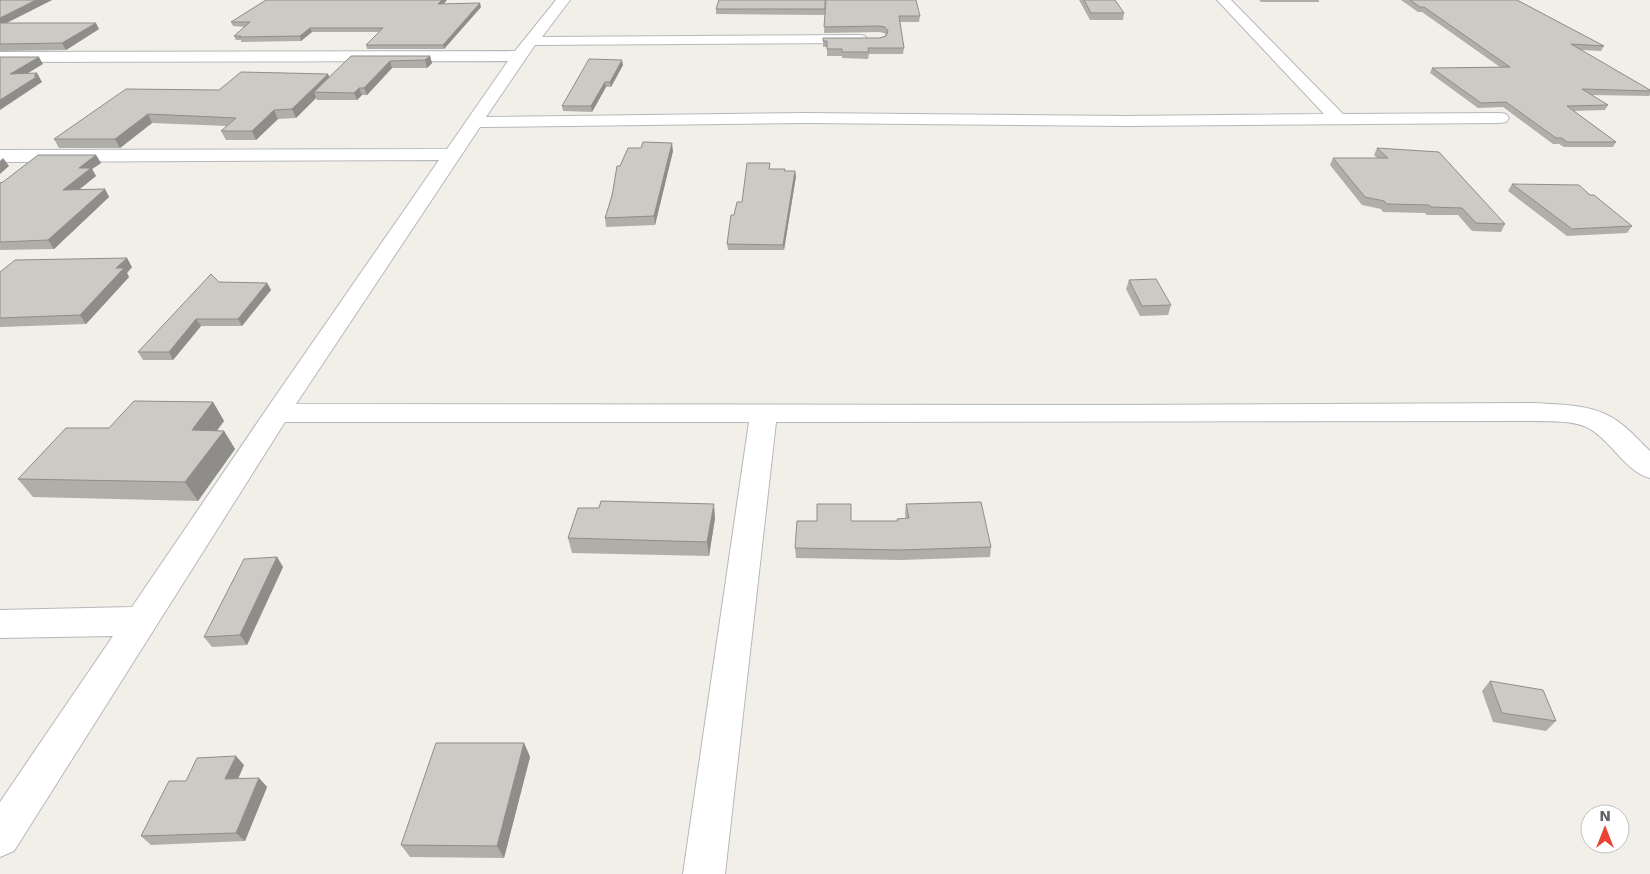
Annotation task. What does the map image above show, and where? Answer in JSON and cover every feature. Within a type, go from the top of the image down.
[{"type":"street","points":[[0,837],[277,413],[519,56],[563,0]]},
{"type":"street","points":[[1224,0],[1339,120]]},
{"type":"street","points":[[531,41],[870,38]]},
{"type":"street","points":[[0,58],[519,56]]},
{"type":"street","points":[[476,122],[806,118],[1126,121],[1500,118]]},
{"type":"street","points":[[0,156],[452,154]]},
{"type":"street","points":[[15,174],[37,156]]},
{"type":"street","points":[[277,413],[1111,414],[1440,411],[1570,414],[1583,416],[1599,422],[1625,443],[1650,468]]},
{"type":"street","points":[[704,874],[764,413]]},
{"type":"street","points":[[0,624],[141,621]]},
{"type":"building","points":[[0,0],[36,0],[0,18]]},
{"type":"building","points":[[266,0],[442,0],[438,4],[480,3],[443,45],[366,45],[383,28],[310,28],[300,36],[234,36],[250,22],[231,22]]},
{"type":"building","points":[[719,0],[825,0],[825,9],[716,9]]},
{"type":"building","points":[[826,0],[916,0],[920,16],[899,16],[904,48],[868,48],[869,52],[842,52],[842,49],[827,49],[827,41],[823,41],[823,38],[880,38],[886,36],[888,31],[885,27],[879,26],[824,27]]},
{"type":"building","points":[[1084,0],[1115,0],[1124,13],[1091,13]]},
{"type":"building","points":[[1410,0],[1517,0],[1604,46],[1571,44],[1650,91],[1582,89],[1608,105],[1567,106],[1616,142],[1567,142],[1562,138],[1556,138],[1506,102],[1481,103],[1432,68],[1510,67],[1424,7],[1420,7]]},
{"type":"building","points":[[0,23],[96,23],[62,43],[0,44]]},
{"type":"building","points":[[351,56],[430,56],[425,60],[390,61],[364,88],[359,88],[354,93],[314,92]]},
{"type":"building","points":[[0,57],[39,57],[10,74],[37,73],[34,76],[38,76],[0,100]]},
{"type":"building","points":[[589,59],[622,60],[610,82],[605,82],[591,106],[562,106]]},
{"type":"building","points":[[241,72],[328,74],[292,109],[274,110],[252,131],[221,131],[236,118],[148,114],[115,139],[54,139],[126,89],[219,90]]},
{"type":"building","points":[[643,142],[672,143],[654,216],[605,218],[612,196],[617,166],[620,166],[628,148],[641,148]]},
{"type":"building","points":[[1377,148],[1439,152],[1505,224],[1476,223],[1462,208],[1387,204],[1384,201],[1365,197],[1333,158],[1388,158]]},
{"type":"building","points":[[38,155],[96,155],[79,168],[91,168],[63,190],[105,189],[48,240],[0,242],[0,183]]},
{"type":"building","points":[[747,163],[770,163],[769,169],[795,171],[783,245],[727,244],[731,215],[734,215],[737,202],[742,202]]},
{"type":"building","points":[[1512,184],[1579,185],[1632,226],[1572,229]]},
{"type":"building","points":[[127,258],[116,268],[124,268],[80,315],[0,318],[0,272],[15,260]]},
{"type":"building","points":[[211,274],[219,282],[267,283],[238,319],[196,319],[169,352],[138,352]]},
{"type":"building","points":[[1156,279],[1171,305],[1142,306],[1129,280]]},
{"type":"building","points":[[134,401],[213,402],[192,430],[224,431],[185,482],[18,479],[66,428],[109,428]]},
{"type":"building","points":[[601,501],[714,504],[707,542],[568,538],[578,508],[599,508]]},
{"type":"building","points":[[981,502],[991,547],[901,550],[795,548],[797,521],[817,521],[817,504],[851,504],[851,521],[898,521],[897,519],[909,518],[906,504]]},
{"type":"building","points":[[277,557],[240,635],[204,637],[244,559]]},
{"type":"building","points":[[1490,681],[1543,690],[1556,721],[1502,713]]},
{"type":"building","points":[[436,743],[524,743],[497,846],[401,845]]},
{"type":"building","points":[[236,756],[225,779],[259,778],[236,833],[141,836],[169,781],[186,781],[197,758]]}]
